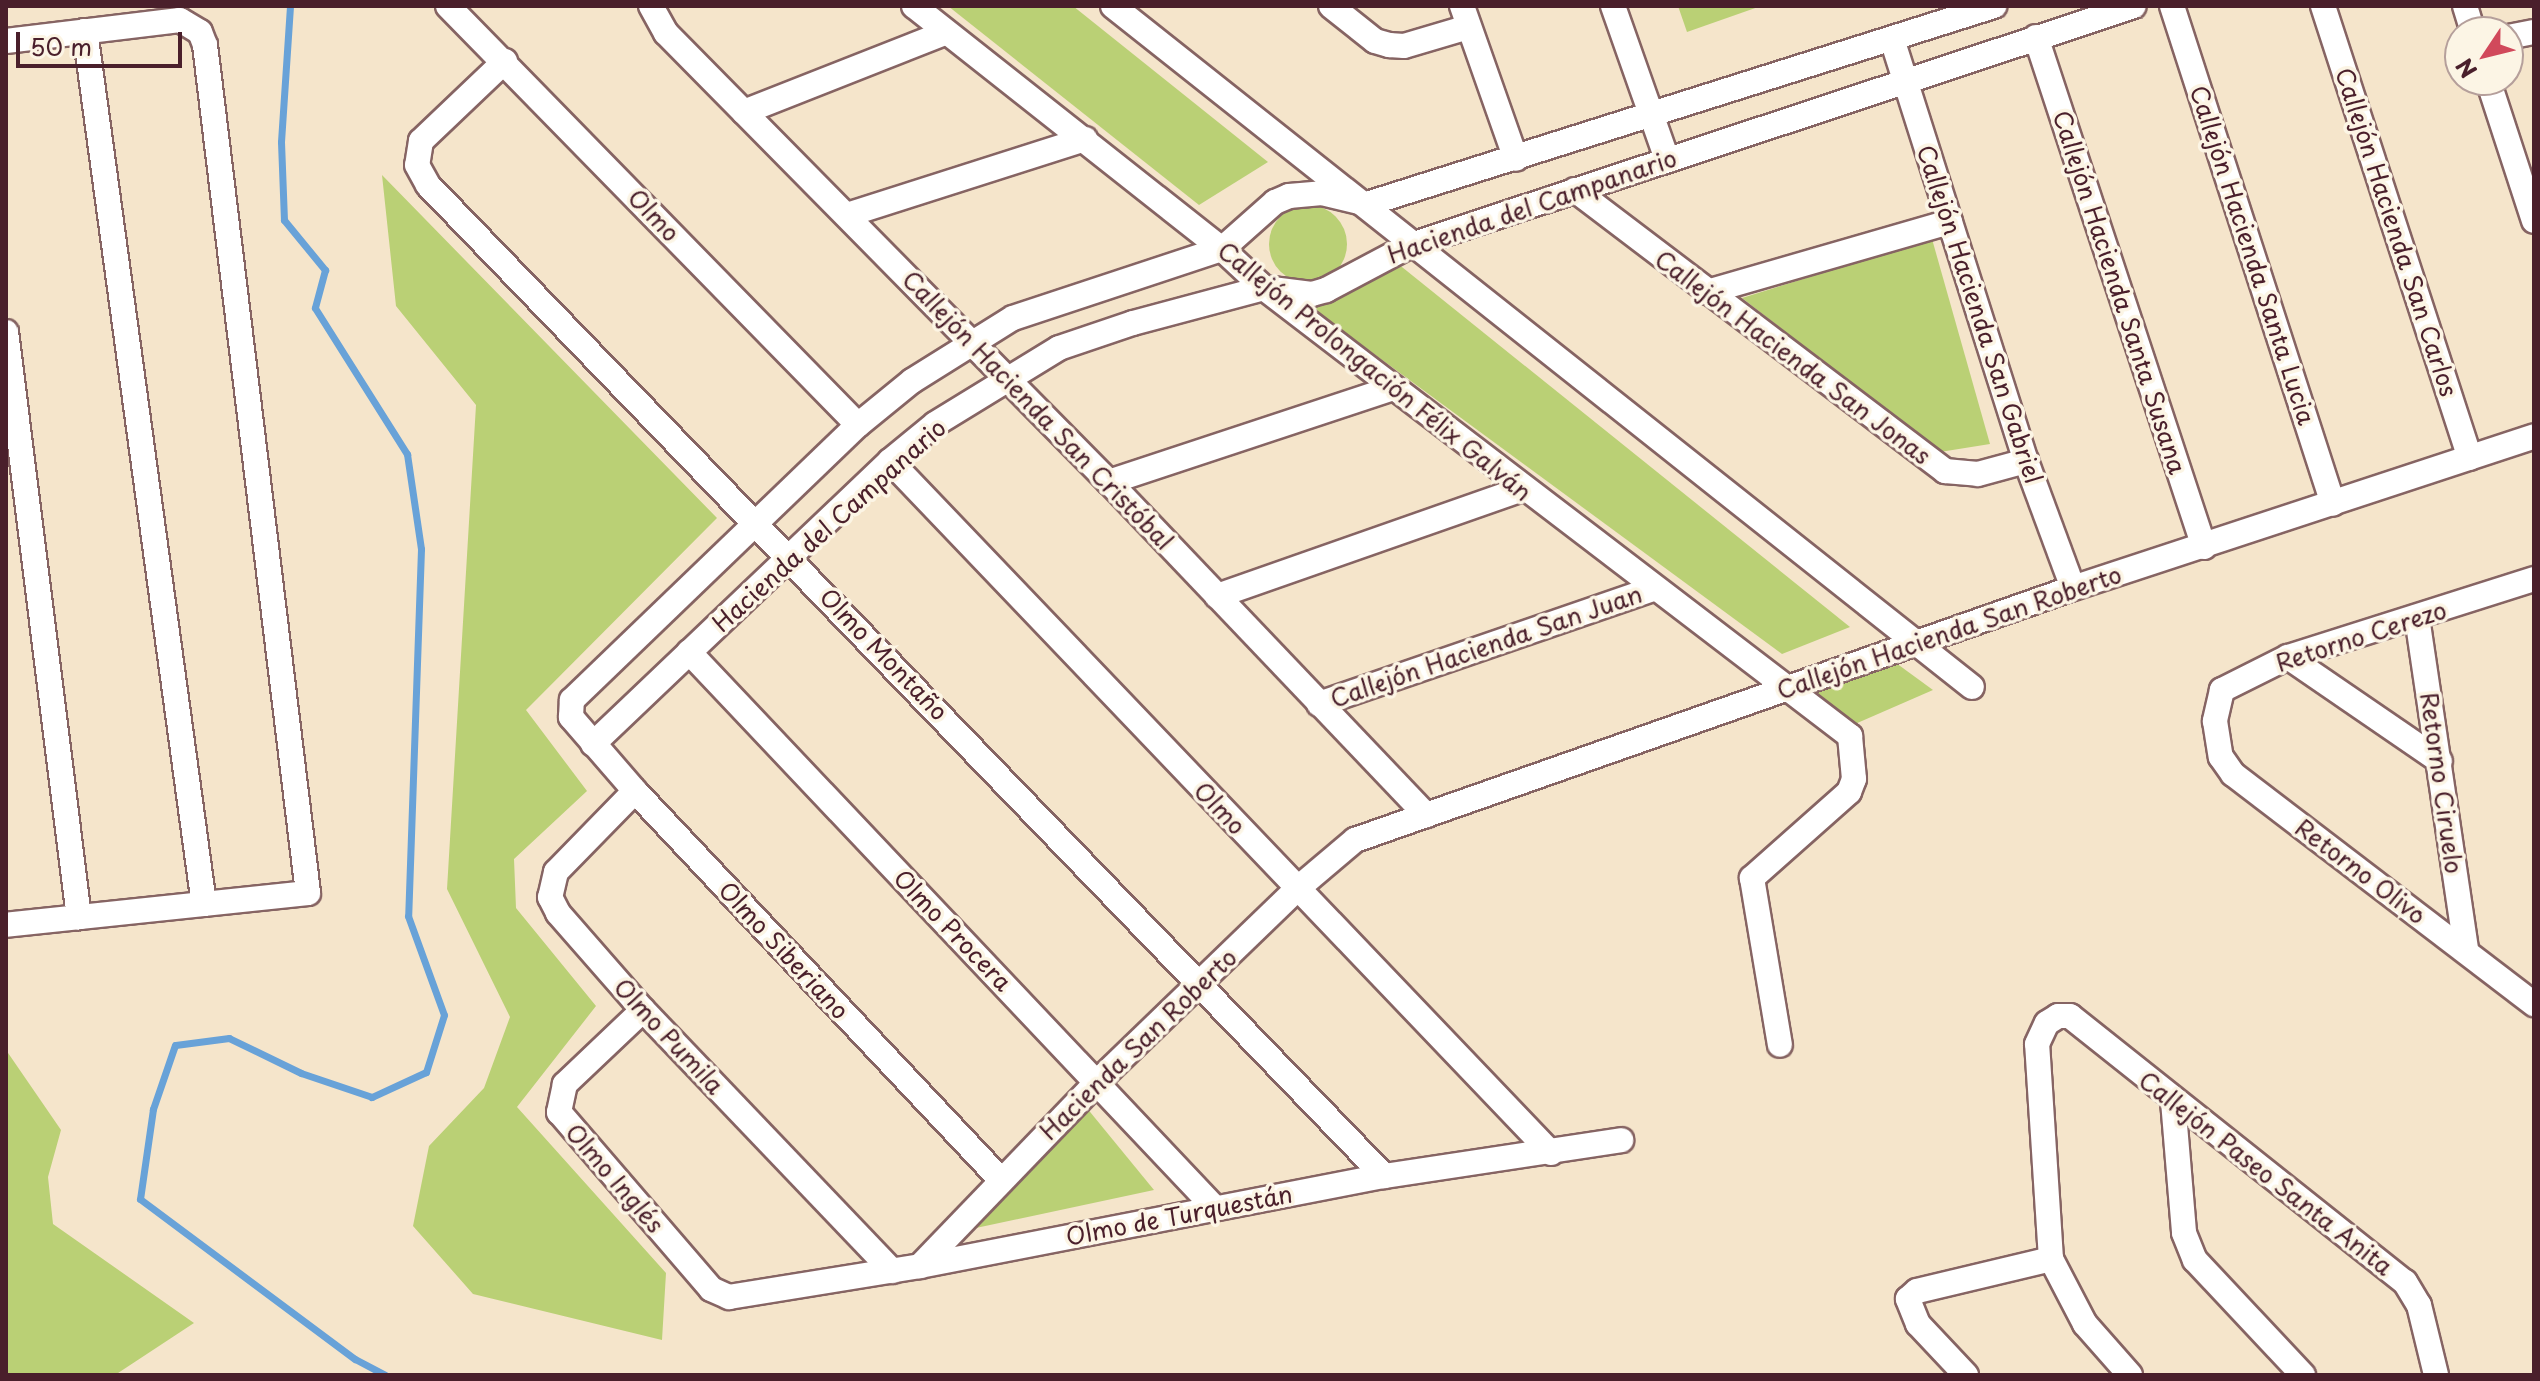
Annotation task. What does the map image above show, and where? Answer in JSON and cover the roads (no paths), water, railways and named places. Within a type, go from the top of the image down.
[{"type":"street","name":"Olmo","points":[[448,6],[858,425]]},
{"type":"street","name":"Callejón Hacienda San Cristóbal","points":[[651,6],[666,33],[1109,482],[1426,815]]},
{"type":"street","name":"Callejón Prolongación Félix Galván","points":[[914,6],[1222,249],[1264,288],[1653,589],[1842,727],[1850,736],[1854,779],[1849,792],[1752,878],[1780,1045]]},
{"type":"street","points":[[1113,6],[1367,204],[1411,245],[1972,687]]},
{"type":"street","points":[[1331,6],[1375,41],[1389,45],[1404,46],[1465,17],[1516,159]]},
{"type":"street","points":[[1613,6],[1667,159]]},
{"type":"street","name":"Hacienda del Campanario","points":[[571,717],[572,700],[858,425],[971,341],[1034,309],[1222,249],[1275,202],[1289,196],[1322,193],[1367,204],[1651,117],[1994,6]]},
{"type":"street","name":"Hacienda del Campanario","points":[[593,744],[890,461],[935,424],[1006,378],[1078,341],[1264,288],[1312,294],[1326,290],[1411,245],[1904,79],[2134,6]]},
{"type":"street","name":"Callejón Hacienda Santa Lucia","points":[[2172,6],[2333,504]]},
{"type":"street","name":"Callejón Hacienda San Carlos","points":[[2323,6],[2470,458]]},
{"type":"street","points":[[6,41],[180,20],[200,32],[205,45],[308,893],[6,925]]},
{"type":"street","points":[[85,31],[204,904]]},
{"type":"street","points":[[744,112],[945,33]]},
{"type":"street","name":"Callejón Hacienda Santa Susana","points":[[2036,37],[2204,547]]},
{"type":"street","name":"Callejón Hacienda San Gabriel","points":[[1892,39],[2026,461],[2073,588]]},
{"type":"street","name":"Olmo Montaño","points":[[505,61],[421,141],[416,156],[421,174],[1384,1176]]},
{"type":"street","points":[[2494,96],[2526,176],[2534,221]]},
{"type":"street","points":[[847,215],[1085,139]]},
{"type":"street","name":"Callejón Hacienda San Jonas","points":[[1575,190],[1945,471],[1978,474],[2026,461]]},
{"type":"street","points":[[1707,292],[1950,222]]},
{"type":"street","points":[[6,332],[79,917]]},
{"type":"street","points":[[1109,482],[1393,388]]},
{"type":"street","name":"Callejón Hacienda San Roberto","points":[[1367,834],[2073,588],[2534,436]]},
{"type":"street","name":"Olmo","points":[[890,461],[1551,1153]]},
{"type":"street","points":[[1217,596],[1523,489]]},
{"type":"street","name":"Retorno Cerezo","points":[[2215,721],[2222,690],[2288,657],[2534,579]]},
{"type":"street","name":"Callejón Hacienda San Juan","points":[[1319,704],[1653,589]]},
{"type":"street","name":"Retorno Ciruelo","points":[[2417,617],[2466,950]]},
{"type":"street","name":"Olmo Procera","points":[[689,652],[1215,1208]]},
{"type":"street","points":[[2288,657],[2440,761]]},
{"type":"street","name":"Olmo Siberiano","points":[[571,717],[635,791],[1001,1180]]},
{"type":"street","name":"Retorno Olivo","points":[[2215,721],[2221,757],[2233,774],[2534,1004]]},
{"type":"street","name":"Olmo Pumila","points":[[635,791],[556,872],[550,897],[643,1010],[892,1271]]},
{"type":"street","name":"Hacienda San Roberto","points":[[920,1266],[1097,1082],[1297,889],[1367,834]]},
{"type":"street","name":"Olmo Inglés","points":[[643,1010],[565,1084],[559,1112],[711,1289],[738,1297]]},
{"type":"street","name":"Callejón Paseo Santa Anita","points":[[2051,1259],[2037,1044],[2047,1023],[2070,1016],[2173,1101],[2405,1282],[2419,1305],[2436,1375]]},
{"type":"street","points":[[2173,1101],[2189,1248],[2212,1284],[2303,1375]]},
{"type":"street","name":"Olmo de Turquestán","points":[[738,1297],[920,1266],[1384,1176],[1621,1140]]},
{"type":"street","points":[[1966,1375],[1909,1311],[1908,1299],[1917,1291],[2051,1259],[2085,1324],[2130,1375]]},
{"type":"waterway","points":[[290,6],[281,142],[284,220],[325,270],[315,308],[407,454],[421,549],[408,916],[444,1015],[426,1072],[372,1097],[301,1073],[229,1038],[175,1045],[153,1109],[140,1199],[355,1359],[385,1375]]}]
